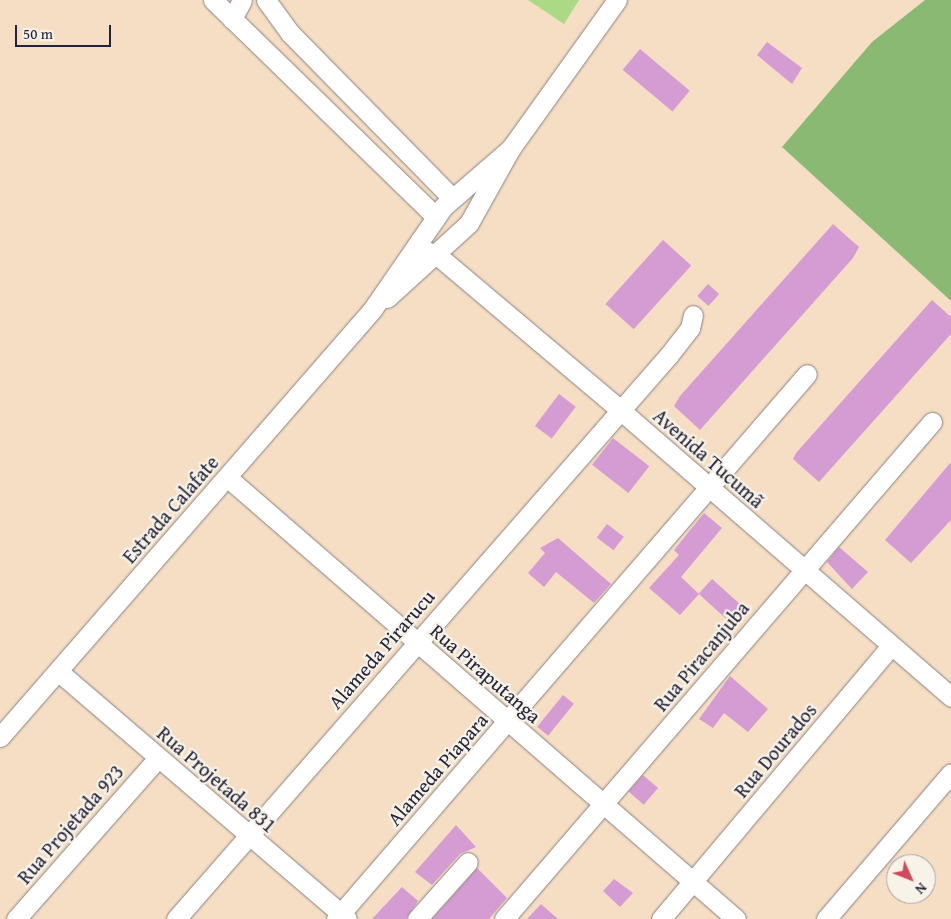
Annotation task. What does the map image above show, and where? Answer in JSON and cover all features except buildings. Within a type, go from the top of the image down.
[{"type":"street","points":[[214,0],[436,217]]},
{"type":"street","points":[[232,19],[242,0]]},
{"type":"street","points":[[266,0],[290,33],[457,192],[474,190],[479,208]]},
{"type":"street","name":"Estrada Calafate","points":[[372,310],[437,255],[479,208],[511,148],[617,0]]},
{"type":"street","name":"Estrada Calafate","points":[[3,727],[59,672],[372,310],[436,217],[457,192],[511,148]]},
{"type":"street","name":"Avenida Tucumã","points":[[420,240],[423,250],[437,255],[619,409],[709,490],[951,697]]},
{"type":"street","points":[[619,409],[669,355],[690,328],[693,315]]},
{"type":"street","name":"Alameda Piapara","points":[[341,917],[807,374]]},
{"type":"street","name":"Alameda Pirarucu","points":[[176,919],[619,409]]},
{"type":"street","name":"Rua Piracanjuba","points":[[504,919],[932,422]]},
{"type":"street","name":"Rua Piraputanga","points":[[227,477],[736,919]]},
{"type":"street","name":"Rua Dourados","points":[[693,883],[891,646]]},
{"type":"street","name":"Rua Projetada 831","points":[[59,672],[341,917]]},
{"type":"street","name":"Rua Projetada 923","points":[[16,919],[158,758]]},
{"type":"street","points":[[826,919],[951,773]]},
{"type":"street","points":[[417,919],[468,862]]},
{"type":"street","points":[[661,919],[693,883]]},
{"type":"green space","points":[[528,0],[579,0],[564,24]]},
{"type":"green space","points":[[925,0],[951,0],[951,301],[782,147],[872,42]]}]
